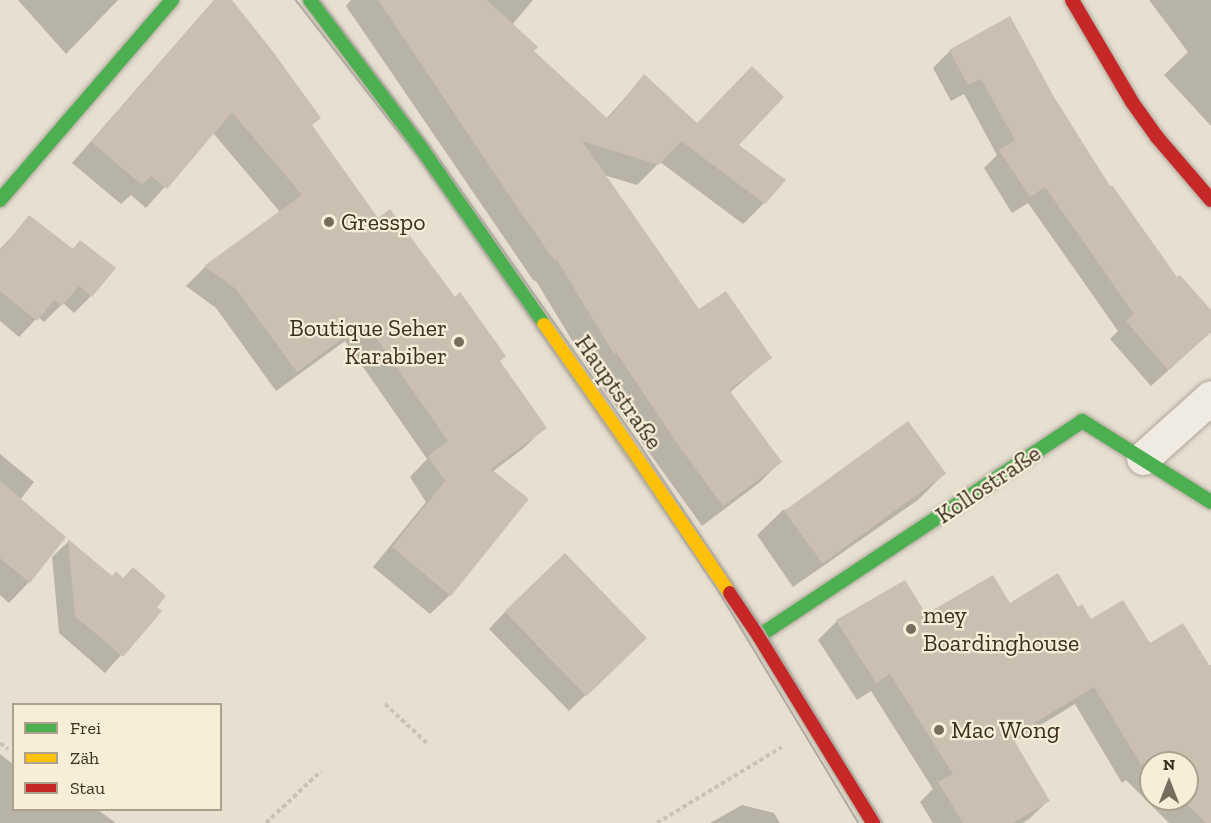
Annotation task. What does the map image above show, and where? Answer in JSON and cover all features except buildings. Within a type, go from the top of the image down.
[{"type":"street","points":[[0,200],[172,0]]},
{"type":"street","name":"Hauptstraße","points":[[310,0],[434,166],[759,636],[873,823]]},
{"type":"street","points":[[1072,0],[1132,102],[1157,137],[1211,200]]},
{"type":"street","points":[[1211,397],[1143,458],[1211,502]]},
{"type":"street","name":"Kollostraße","points":[[759,636],[1082,421],[1143,458]]},
{"type":"path","points":[[385,704],[428,744]]},
{"type":"path","points":[[0,743],[8,749]]},
{"type":"path","points":[[657,823],[783,746]]},
{"type":"path","points":[[266,823],[321,771]]},
{"type":"tram line","points":[[296,0],[416,154],[629,457],[720,593],[859,823]]},
{"type":"tram line","points":[[320,0],[428,143],[642,448],[765,632],[883,823]]},
{"type":"traffic: fast","points":[[0,200],[172,0]]},
{"type":"traffic: fast","points":[[310,0],[421,148],[544,325]]},
{"type":"traffic: fast","points":[[759,636],[1082,421],[1211,502]]},
{"type":"traffic: slow","points":[[544,325],[730,593]]},
{"type":"traffic: jam","points":[[1072,0],[1132,102],[1157,137],[1211,200]]},
{"type":"traffic: jam","points":[[730,593],[759,636],[873,823]]},
{"type":"place","name":"Gresspo","points":[[329,222]]},
{"type":"place","name":"Boutique Seher Karabiber","points":[[459,342]]},
{"type":"place","name":"mey Boardinghouse","points":[[911,629]]},
{"type":"place","name":"Mac Wong","points":[[939,730]]}]
